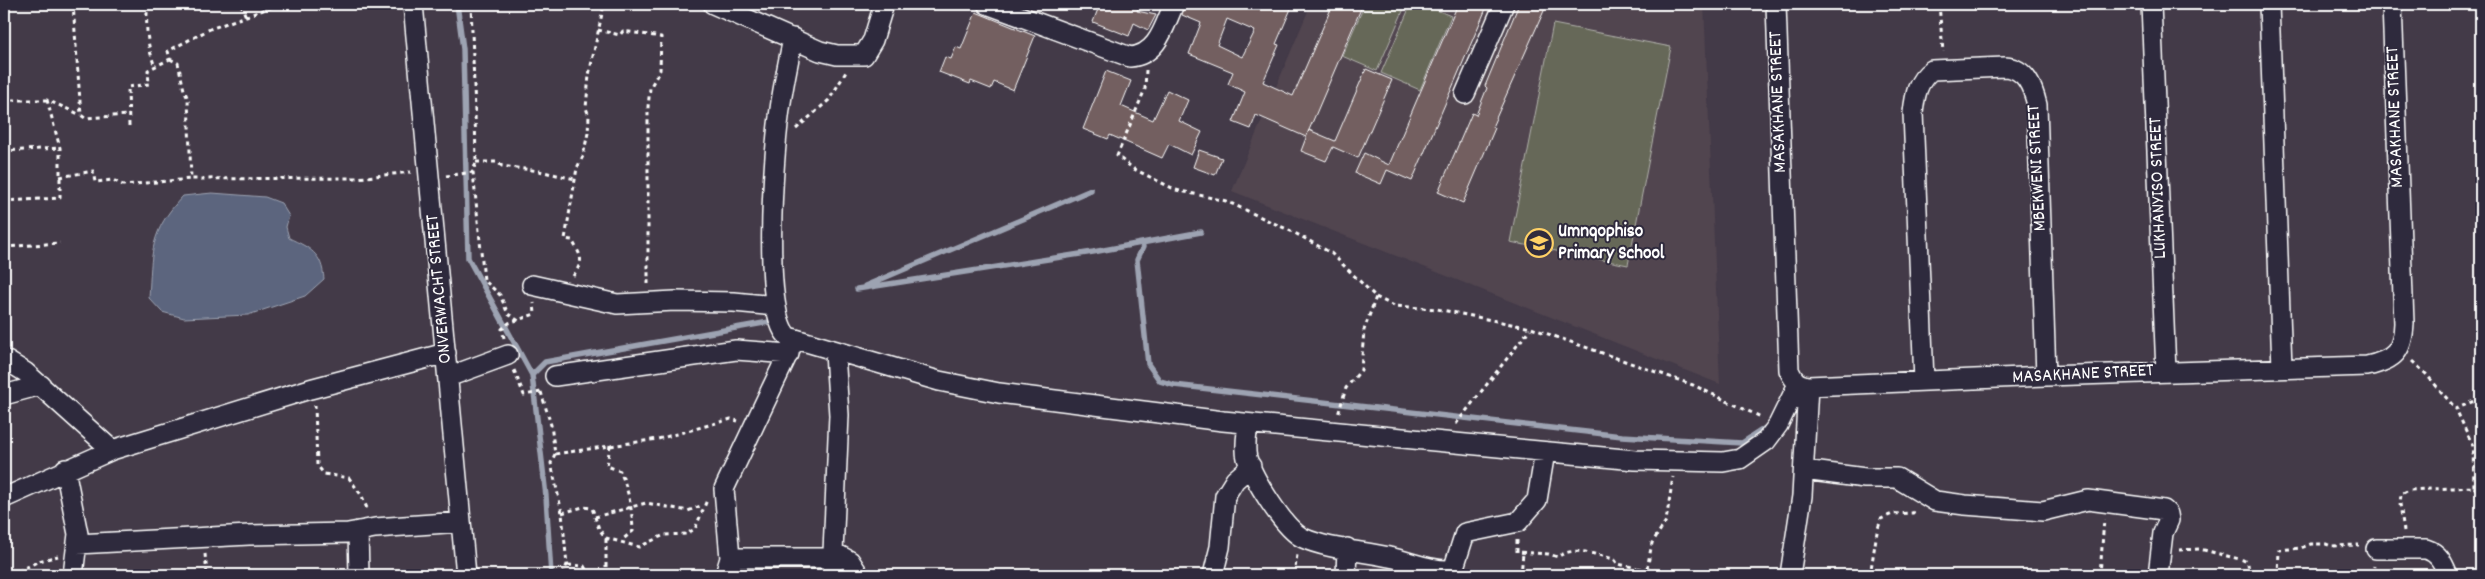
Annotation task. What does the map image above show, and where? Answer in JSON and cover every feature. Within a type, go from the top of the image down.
[{"type":"street","name":"ONVERWACHT STREET","points":[[413,4],[466,575]]},
{"type":"street","points":[[712,4],[820,51],[853,56],[864,54],[869,48],[884,4]]},
{"type":"street","points":[[987,4],[1120,56],[1130,57],[1144,54],[1156,44],[1174,4]]},
{"type":"street","points":[[1465,94],[1504,4]]},
{"type":"street","name":"MASAKHANE STREET","points":[[1776,4],[1789,370],[1793,379],[1803,385],[2367,366],[2385,362],[2398,350],[2403,338],[2404,323],[2392,4]]},
{"type":"street","name":"LUKHANYISO STREET","points":[[2151,4],[2166,372]]},
{"type":"street","points":[[2269,4],[2282,368]]},
{"type":"street","points":[[792,347],[783,333],[776,306],[772,278],[772,181],[779,117],[793,38]]},
{"type":"street","name":"MBEKWENI STREET","points":[[1924,381],[1913,113],[1915,96],[1924,76],[1932,70],[2012,68],[2028,80],[2033,90],[2037,105],[2046,376]]},
{"type":"street","points":[[535,285],[618,304],[734,302],[776,306]]},
{"type":"street","points":[[555,376],[736,350],[792,347],[835,353],[938,381],[999,393],[1248,424],[1544,452],[1675,461],[1723,462],[1740,459],[1766,441],[1803,385]]},
{"type":"street","points":[[792,347],[724,489],[727,566],[850,561],[859,575]]},
{"type":"street","points":[[4,498],[65,469],[112,450],[310,389],[446,353]]},
{"type":"street","points":[[832,562],[839,415],[835,353]]},
{"type":"street","points":[[448,377],[508,355]]},
{"type":"street","points":[[4,359],[41,386],[112,450]]},
{"type":"street","points":[[1790,575],[1804,470],[1803,385]]},
{"type":"street","points":[[4,395],[41,386]]},
{"type":"street","points":[[1248,424],[1247,457],[1251,466],[1270,502],[1297,534],[1312,541],[1405,560],[1433,570],[1448,570],[1448,575]]},
{"type":"street","points":[[1448,575],[1455,564],[1465,533],[1518,522],[1536,500],[1544,452]]},
{"type":"street","points":[[1213,575],[1220,547],[1225,496],[1235,480],[1251,466]]},
{"type":"street","points":[[65,469],[77,525],[73,575]]},
{"type":"street","points":[[1804,470],[1865,478],[1897,478],[1935,501],[1965,505],[2043,511],[2078,501],[2106,502],[2166,512],[2169,520],[2163,533],[2158,575]]},
{"type":"street","points":[[76,548],[366,530],[461,522]]},
{"type":"street","points":[[359,575],[366,530]]},
{"type":"street","points":[[1346,575],[1347,548]]},
{"type":"street","points":[[2376,549],[2426,549],[2436,553],[2448,575]]},
{"type":"path","points":[[73,4],[81,115]]},
{"type":"path","points":[[148,4],[146,18],[147,42],[154,66]]},
{"type":"path","points":[[241,4],[246,17]]},
{"type":"path","points":[[191,178],[188,99],[178,63],[170,59],[168,51],[210,29],[280,4]]},
{"type":"path","points":[[471,4],[476,162],[474,172],[484,280],[500,295],[508,314],[519,321]]},
{"type":"path","points":[[562,291],[580,265],[581,255],[572,240],[565,239],[577,168],[584,156],[588,133],[589,116],[586,108],[588,75],[604,4]]},
{"type":"path","points":[[1940,4],[1943,52],[1947,70]]},
{"type":"path","points":[[598,30],[620,35],[623,31],[662,37],[660,70],[650,88],[648,107],[648,302]]},
{"type":"path","points":[[1144,54],[1147,73],[1145,89],[1117,156],[1134,169],[1176,190],[1226,201],[1293,232],[1331,253],[1376,297],[1394,306],[1437,309],[1531,328],[1692,385],[1778,425]]},
{"type":"path","points":[[776,149],[828,100],[844,76],[853,56]]},
{"type":"path","points":[[129,126],[128,87],[149,84],[148,70],[170,59]]},
{"type":"path","points":[[4,100],[47,100],[85,118],[129,115]]},
{"type":"path","points":[[4,201],[60,198],[60,148],[47,100]]},
{"type":"path","points":[[4,151],[60,148]]},
{"type":"path","points":[[476,162],[497,162],[502,166],[539,171],[575,180]]},
{"type":"path","points":[[60,177],[93,171],[95,182],[114,180],[123,185],[191,178],[357,178],[429,171]]},
{"type":"path","points":[[461,175],[474,172]]},
{"type":"path","points":[[4,247],[60,243]]},
{"type":"path","points":[[502,330],[509,323],[519,321],[534,314],[535,285]]},
{"type":"path","points":[[1342,433],[1338,414],[1346,388],[1362,370],[1364,330],[1376,297]]},
{"type":"path","points":[[1443,441],[1531,328]]},
{"type":"path","points":[[2398,350],[2426,374],[2456,409],[2473,446],[2474,487],[2481,495]]},
{"type":"path","points":[[508,355],[524,395],[541,392],[551,425],[555,454],[551,463],[562,512],[567,565],[562,575]]},
{"type":"path","points":[[310,389],[316,410],[314,428],[317,465],[324,474],[349,478],[362,496],[366,530]]},
{"type":"path","points":[[2456,409],[2474,401],[2481,401]]},
{"type":"path","points":[[555,454],[658,439],[731,419],[755,427]]},
{"type":"path","points":[[610,446],[608,466],[620,470],[632,507],[633,531],[621,541]]},
{"type":"path","points":[[1647,569],[1652,543],[1666,521],[1675,461]]},
{"type":"path","points":[[2406,549],[2400,504],[2401,494],[2409,490],[2474,487]]},
{"type":"path","points":[[562,512],[582,507],[592,508],[598,530],[606,538],[639,547],[664,535],[686,534],[694,529],[704,504],[713,494],[724,489]]},
{"type":"path","points":[[1870,575],[1881,519],[1892,514],[1913,513],[1926,497]]},
{"type":"path","points":[[2100,575],[2106,502]]},
{"type":"path","points":[[594,517],[646,504],[688,510],[704,504]]},
{"type":"path","points":[[1518,522],[1517,552],[1558,557],[1566,551],[1578,551],[1614,559],[1618,564],[1674,573]]},
{"type":"path","points":[[593,575],[605,574],[606,538]]},
{"type":"path","points":[[2278,575],[2280,550],[2301,548],[2311,544],[2331,546],[2372,545],[2376,549]]},
{"type":"path","points":[[11,575],[39,561],[76,548]]},
{"type":"path","points":[[2161,551],[2200,549],[2243,560],[2248,563],[2249,575]]},
{"type":"path","points":[[1522,575],[1523,553]]},
{"type":"path","points":[[567,565],[584,566],[588,575]]},
{"type":"path","points":[[1636,575],[1637,568]]},
{"type":"shaded area","name":"Umnqophiso Primary School","points":[[1311,4],[1704,4],[1720,384],[1232,191]]},
{"type":"green space","points":[[1365,4],[1406,4],[1377,71],[1342,56]]},
{"type":"green space","points":[[1411,4],[1422,4],[1451,16],[1420,90],[1381,73]]},
{"type":"green space","points":[[1553,24],[1671,47],[1628,265],[1510,242]]},
{"type":"water","points":[[212,193],[265,197],[281,203],[289,216],[286,227],[289,238],[303,245],[318,257],[324,279],[305,296],[248,315],[184,318],[162,312],[149,298],[152,255],[158,232],[172,209],[183,196]]},
{"type":"building","points":[[1100,4],[1140,4],[1137,11],[1156,15],[1148,30],[1134,23],[1129,36],[1093,22]]},
{"type":"building","points":[[1185,4],[1293,4],[1276,44],[1279,45],[1263,82],[1293,96],[1333,4],[1363,4],[1306,137],[1256,115],[1251,129],[1233,122],[1245,92],[1228,84],[1233,72],[1189,54],[1201,23],[1182,15]],"holes":[[[1227,19],[1255,31],[1242,57],[1217,45]]]},
{"type":"building","points":[[1458,4],[1488,4],[1412,181],[1387,170],[1381,184],[1355,173],[1364,153],[1389,165]]},
{"type":"building","points":[[1519,4],[1547,4],[1492,127],[1495,128],[1463,203],[1438,192],[1472,113],[1476,115],[1487,88],[1485,86]]},
{"type":"building","points":[[976,12],[1035,36],[1013,90],[994,82],[991,89],[971,81],[970,84],[939,72],[945,57],[951,59],[956,47],[961,49]]},
{"type":"building","points":[[1366,69],[1392,80],[1358,158],[1333,147],[1326,161],[1301,151],[1309,130],[1335,141]]},
{"type":"building","points":[[1106,71],[1131,81],[1121,106],[1153,120],[1167,90],[1188,100],[1179,121],[1202,132],[1191,155],[1169,144],[1162,158],[1110,135],[1108,139],[1083,129]]},
{"type":"building","points":[[1199,150],[1222,158],[1215,175],[1193,167]]},
{"type":"waterway","points":[[457,4],[463,49],[468,258],[532,375]]},
{"type":"waterway","points":[[865,286],[1091,190]]},
{"type":"waterway","points":[[857,289],[1093,252],[1201,232]]},
{"type":"waterway","points":[[1142,243],[1143,247],[1137,260],[1148,364],[1160,381],[1174,385],[1622,436],[1742,443],[1765,428]]},
{"type":"waterway","points":[[551,575],[546,496],[532,375],[545,362],[775,321]]},
{"type":"place","name":"Umnqophiso Primary School","points":[[1539,243]]}]
